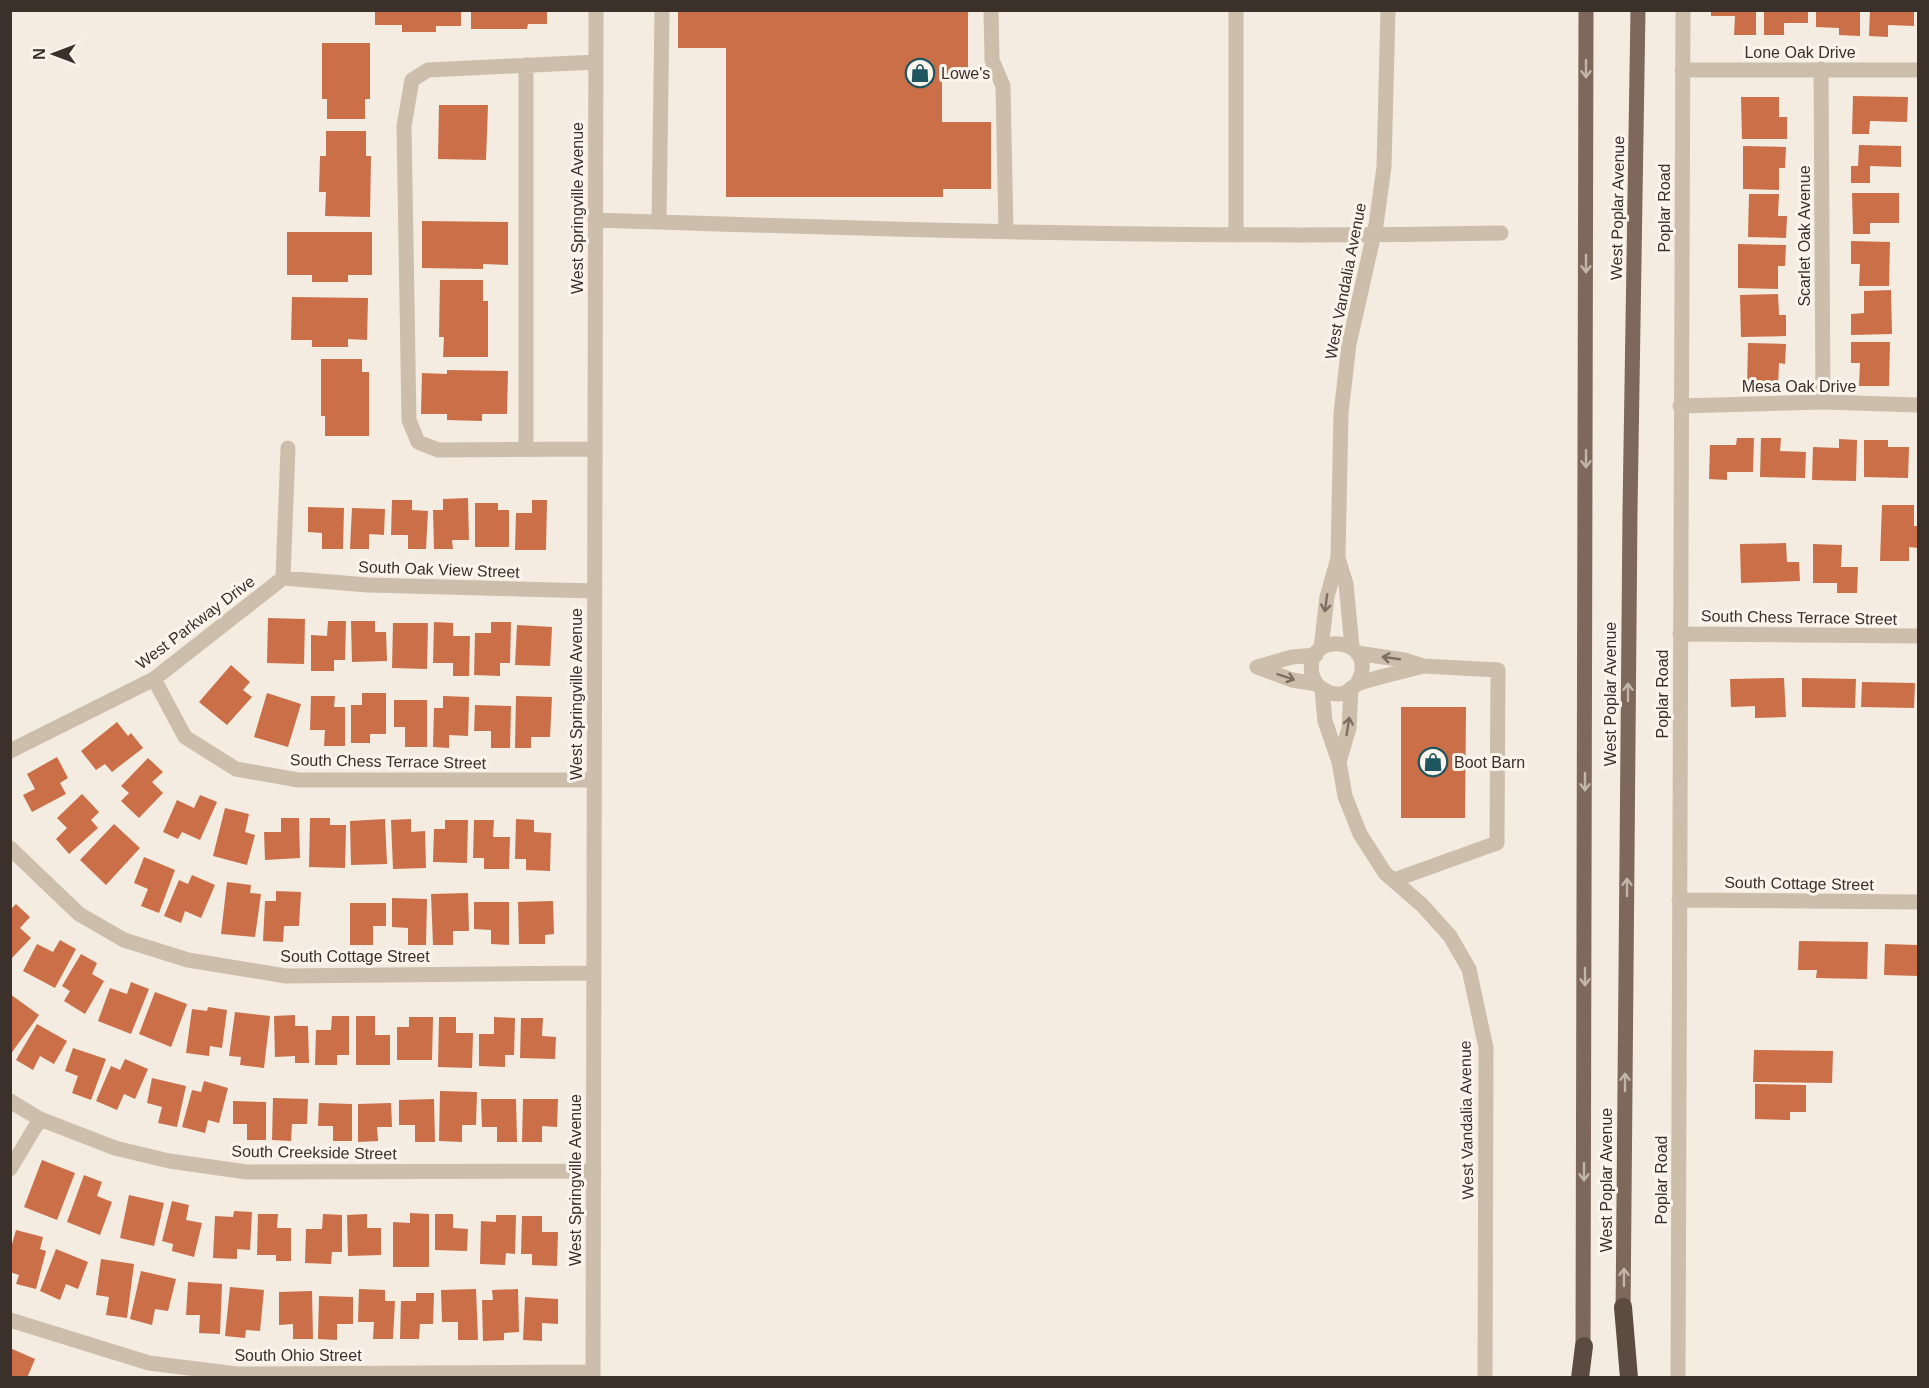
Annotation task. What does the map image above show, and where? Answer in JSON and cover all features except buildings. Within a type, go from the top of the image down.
[{"type":"highway","points":[[1623,1307],[1629,1377]]},
{"type":"highway","points":[[1582,1377],[1584,1346]]},
{"type":"main road","name":"West Poplar Avenue","points":[[1584,1346],[1586,10]]},
{"type":"main road","name":"West Poplar Avenue","points":[[1623,1377],[1630,511],[1638,10]]},
{"type":"street","name":"West Springville Avenue","points":[[593,1375],[596,10]]},
{"type":"street","points":[[659,222],[662,10]]},
{"type":"street","points":[[991,10],[992,60],[1003,86],[1006,232]]},
{"type":"street","points":[[1236,10],[1236,235]]},
{"type":"street","name":"West Vandalia Avenue","points":[[1318,651],[1327,597],[1338,558],[1341,413],[1349,344],[1374,236],[1384,167],[1388,10]]},
{"type":"street","name":"Poplar Road","points":[[1678,1377],[1683,10]]},
{"type":"street","points":[[595,449],[438,450],[418,442],[409,420],[404,126],[412,80],[428,70],[596,62]]},
{"type":"street","points":[[526,65],[526,449]]},
{"type":"street","name":"Scarlet Oak Avenue","points":[[1821,69],[1823,402]]},
{"type":"street","name":"Lone Oak Drive","points":[[1682,70],[1918,70]]},
{"type":"street","points":[[595,220],[1006,232],[1374,236],[1501,234]]},
{"type":"street","name":"Mesa Oak Drive","points":[[1680,406],[1823,402],[1918,405]]},
{"type":"street","points":[[283,578],[288,448]]},
{"type":"street","name":"West Vandalia Avenue","points":[[1338,558],[1346,584],[1355,650]]},
{"type":"street","name":"South Oak View Street","points":[[283,578],[368,585],[595,591]]},
{"type":"street","name":"West Parkway Drive","points":[[10,750],[154,679],[283,578]]},
{"type":"street","name":"South Chess Terrace Street","points":[[1680,634],[1918,636]]},
{"type":"street","points":[[1394,880],[1497,843],[1498,670],[1423,666],[1355,650],[1336,643],[1318,651],[1257,667],[1336,694],[1345,693],[1354,686],[1423,666]]},
{"type":"street","points":[[1354,686],[1363,669],[1355,650]]},
{"type":"street","points":[[1318,651],[1312,670],[1320,687]]},
{"type":"street","name":"South Chess Terrace Street","points":[[154,679],[185,737],[236,769],[298,780],[594,780]]},
{"type":"street","name":"West Vandalia Avenue","points":[[1339,762],[1349,728],[1354,686]]},
{"type":"street","name":"West Vandalia Avenue","points":[[1320,687],[1325,721],[1339,762],[1345,796],[1360,834],[1385,873],[1422,905],[1450,936],[1469,969],[1486,1048],[1485,1377]]},
{"type":"street","name":"South Cottage Street","points":[[10,848],[79,914],[124,940],[188,960],[286,976],[594,973]]},
{"type":"street","name":"South Cottage Street","points":[[1679,900],[1918,902]]},
{"type":"street","name":"South Creekside Street","points":[[10,1101],[40,1119],[115,1148],[170,1161],[247,1172],[594,1171]]},
{"type":"street","points":[[10,1169],[40,1119]]},
{"type":"street","name":"South Ohio Street","points":[[10,1320],[149,1363],[237,1374],[593,1375]]},
{"type":"place","name":"Lowe's","points":[[920,73]]},
{"type":"place","name":"Boot Barn","points":[[1433,762]]}]
